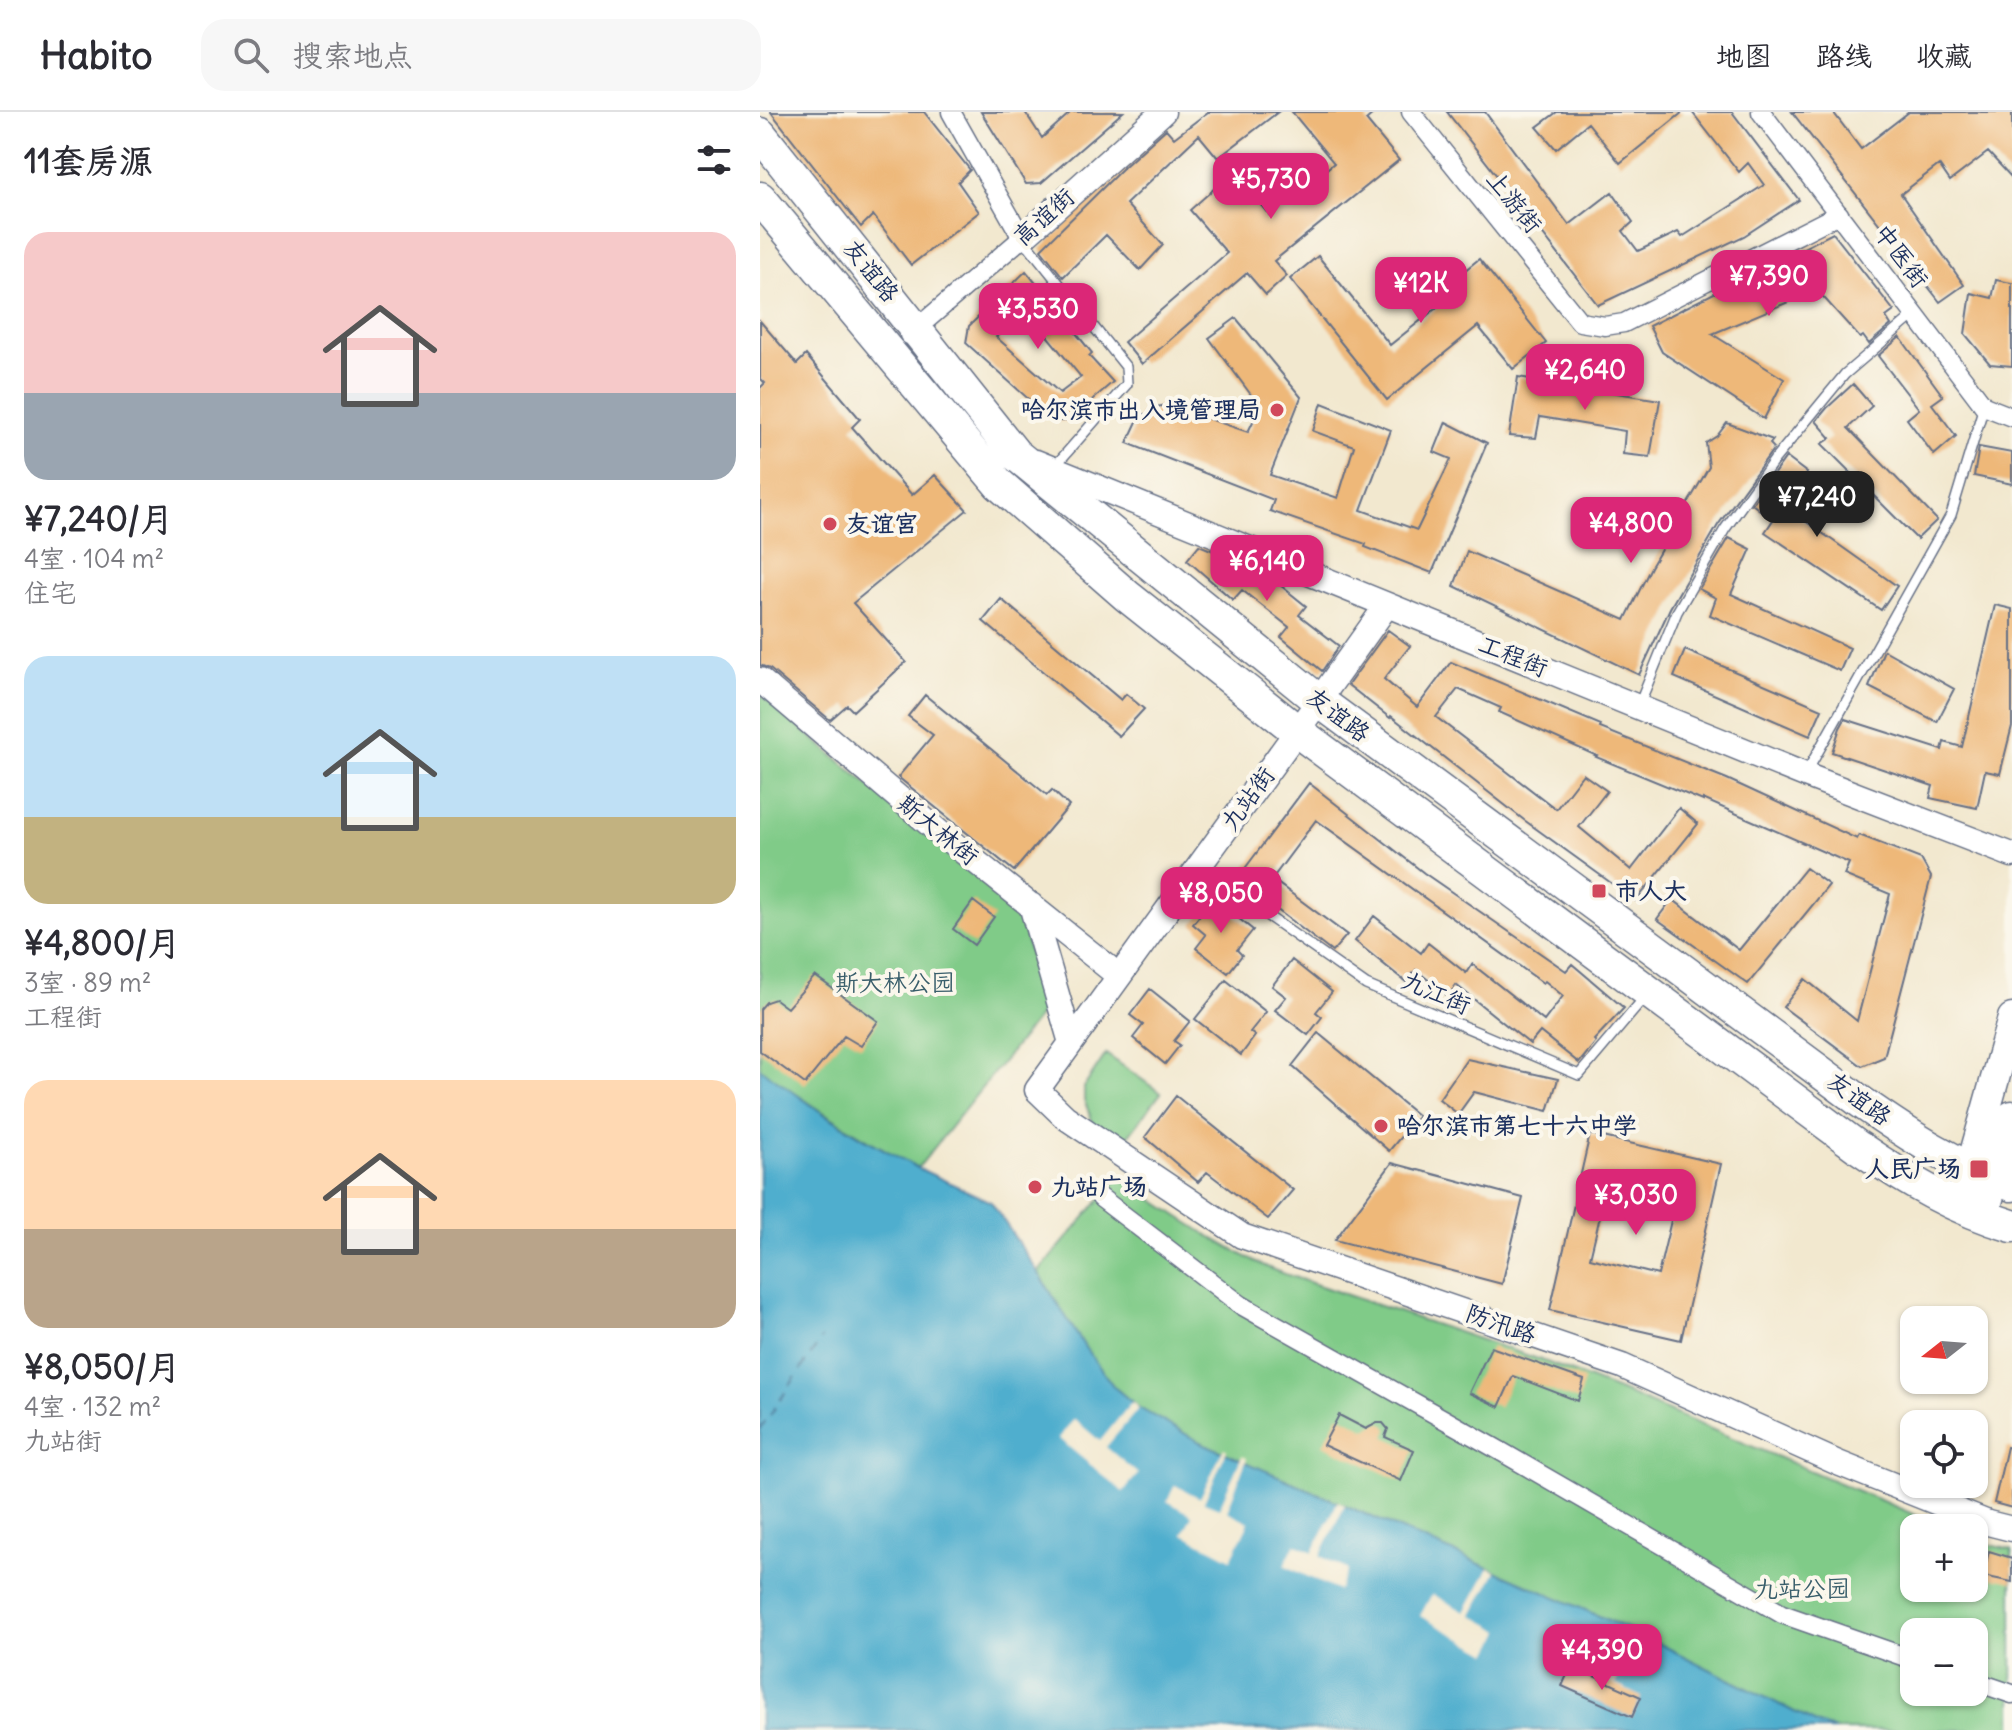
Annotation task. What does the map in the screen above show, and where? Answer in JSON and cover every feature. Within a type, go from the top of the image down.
[{"type":"highway","name":"友谊路","points":[[760,134],[1015,454],[1319,701],[1861,1102],[1894,1125],[1992,1178]]},
{"type":"highway","name":"友谊路","points":[[760,198],[999,484],[1127,596],[1297,731],[1858,1147],[1901,1177],[1985,1217]]},
{"type":"main road","points":[[1985,1217],[2012,1018]]},
{"type":"main road","points":[[1992,1178],[2012,1115]]},
{"type":"street","points":[[951,112],[1022,238]]},
{"type":"street","name":"高谊街","points":[[888,352],[1163,112]]},
{"type":"street","name":"上游街","points":[[1411,112],[1580,322],[1605,326],[1624,323],[1839,214]]},
{"type":"street","name":"中医街","points":[[1761,112],[1984,406]]},
{"type":"street","points":[[1984,406],[2012,417]]},
{"type":"street","name":"工程街","points":[[1015,454],[1805,775],[2012,855]]},
{"type":"street","name":"九站街","points":[[1052,1069],[1387,605]]},
{"type":"street","name":"斯大林街","points":[[760,680],[940,833],[1119,976]]},
{"type":"street","points":[[1031,905],[1071,1043]]},
{"type":"street","name":"防汛路","points":[[1052,1069],[1037,1090],[1065,1117],[1242,1236],[1622,1366],[1838,1463],[1988,1523],[2012,1529]]},
{"type":"street","points":[[1101,1198],[1241,1305],[1782,1614],[1900,1655]]},
{"type":"street","points":[[1988,1686],[2012,1694]]},
{"type":"lane","points":[[1022,238],[1126,367],[1127,384],[1052,469]]},
{"type":"lane","points":[[1638,707],[1677,612],[1725,529],[1775,459],[1845,374],[1915,314]]},
{"type":"lane","points":[[1805,775],[1951,515],[1984,406]]},
{"type":"lane","name":"九江街","points":[[1198,867],[1366,985],[1579,1075],[1649,993]]},
{"type":"green space","name":"斯大林公园","points":[[760,694],[1019,911],[1044,1010],[918,1168],[837,1121],[760,1068]]},
{"type":"green space","points":[[1106,1054],[1161,1093],[1121,1145],[1094,1125],[1084,1100],[1084,1087]]},
{"type":"green space","name":"九站公园","points":[[1119,1177],[1215,1239],[1276,1271],[1544,1361],[1913,1514],[1900,1514],[1900,1602],[1988,1602],[1988,1544],[2012,1550],[2012,1730],[1835,1730],[1818,1724],[1640,1634],[1200,1442],[1139,1408],[1114,1387],[1086,1349],[1038,1272]]},
{"type":"water","points":[[760,1068],[865,1139],[991,1202],[1086,1349],[1114,1387],[1139,1408],[1200,1442],[1640,1634],[1835,1730],[760,1730]]},
{"type":"pier","points":[[1132,1402],[1139,1408],[1106,1447],[1138,1474],[1123,1492],[1058,1438],[1074,1419],[1100,1441]]},
{"type":"pier","points":[[1224,1448],[1227,1450],[1204,1502],[1219,1508],[1242,1456],[1247,1458],[1227,1511],[1249,1522],[1231,1559],[1183,1534],[1192,1515],[1167,1501],[1175,1485],[1200,1498]]},
{"type":"pier","points":[[1338,1501],[1345,1505],[1320,1556],[1348,1570],[1338,1591],[1284,1565],[1295,1544],[1313,1552]]},
{"type":"pier","points":[[1489,1568],[1496,1571],[1472,1615],[1501,1631],[1489,1654],[1420,1616],[1432,1594],[1465,1612]]},
{"type":"pier","points":[[1633,1631],[1640,1634],[1615,1684],[1641,1697],[1632,1717],[1562,1686],[1571,1666],[1608,1681]]},
{"type":"building","points":[[771,112],[924,112],[970,170],[958,182],[979,212],[911,265],[873,215],[861,227]]},
{"type":"building","points":[[981,112],[1025,112],[1042,138],[1071,112],[1123,112],[1041,183],[1026,184]]},
{"type":"building","points":[[1208,112],[1278,112],[1218,158],[1199,135],[1126,204],[1163,245],[1140,270],[1106,235],[1063,277],[1041,249],[1166,129],[1174,138]]},
{"type":"building","points":[[1292,112],[1375,112],[1366,120],[1399,160],[1274,261],[1287,276],[1266,295],[1247,273],[1142,364],[1124,342],[1227,253],[1190,210],[1234,171],[1270,215],[1334,163]]},
{"type":"building","points":[[1447,112],[1485,112],[1569,225],[1612,192],[1633,222],[1623,231],[1638,251],[1678,232],[1682,237],[1764,185],[1748,163],[1739,172],[1692,112],[1732,112],[1799,200],[1744,236],[1598,305]]},
{"type":"building","points":[[1557,112],[1683,112],[1620,163],[1588,123],[1556,149],[1537,127]]},
{"type":"building","points":[[1792,112],[1833,112],[1861,149],[1909,112],[2012,112],[2012,178],[1988,152],[1950,181],[1939,165],[1901,194],[1964,285],[1940,302]]},
{"type":"building","points":[[1833,233],[1894,311],[1886,317],[1891,325],[1869,344],[1817,290],[1712,334],[1784,379],[1764,419],[1662,352],[1649,326]]},
{"type":"building","points":[[1318,256],[1390,345],[1450,297],[1443,288],[1479,259],[1546,343],[1513,369],[1478,326],[1387,400],[1290,279]]},
{"type":"building","points":[[1026,271],[1092,353],[1089,356],[1113,382],[1067,421],[1053,421],[966,343],[969,326]],"holes":[[[1026,310],[1081,377],[1060,393],[996,337]]]},
{"type":"building","points":[[1996,280],[2012,283],[2012,366],[1990,364],[1965,334],[1971,293],[1992,298]]},
{"type":"building","points":[[1236,318],[1301,397],[1270,475],[1338,498],[1354,446],[1313,431],[1322,403],[1391,430],[1361,510],[1417,530],[1451,459],[1434,452],[1446,422],[1487,443],[1432,573],[1365,547],[1366,544],[1270,511],[1274,500],[1127,443],[1141,413],[1151,417],[1156,407],[1168,405],[1248,432],[1260,407],[1209,338]]},
{"type":"building","name":"友谊宫","points":[[760,321],[797,364],[806,355],[860,419],[852,427],[912,495],[935,475],[967,510],[853,603],[906,662],[853,711],[847,705],[830,720],[770,669],[760,665],[760,388],[765,383],[760,378]]},
{"type":"building","points":[[1900,337],[1943,396],[1932,404],[1956,436],[1934,455],[1907,419],[1919,409],[1878,356]]},
{"type":"building","points":[[1518,377],[1660,400],[1650,457],[1623,454],[1625,431],[1540,417],[1536,438],[1509,436]]},
{"type":"building","points":[[1853,384],[1872,406],[1848,428],[1937,520],[1917,539],[1822,444],[1831,438],[1816,421]]},
{"type":"building","points":[[1727,423],[1773,440],[1770,444],[1774,448],[1718,525],[1670,608],[1639,675],[1454,586],[1467,551],[1625,620],[1651,567],[1709,467],[1706,443],[1717,436]]},
{"type":"building","points":[[1979,447],[2012,453],[2012,484],[1974,476]]},
{"type":"building","points":[[1786,457],[1807,473],[1784,506],[1897,586],[1881,610],[1765,532],[1773,520],[1752,504]]},
{"type":"building","points":[[1729,538],[1751,549],[1731,594],[1850,648],[1840,671],[1710,615],[1716,598],[1699,589]]},
{"type":"building","points":[[1199,545],[1221,554],[1249,576],[1256,568],[1260,569],[1306,606],[1299,615],[1339,646],[1322,671],[1281,637],[1289,627],[1242,590],[1233,600],[1187,560]]},
{"type":"building","points":[[1001,599],[1121,700],[1126,694],[1144,709],[1119,736],[983,621]]},
{"type":"building","points":[[1995,605],[2012,609],[2012,726],[2000,774],[1985,771],[1977,808],[1930,798],[1933,786],[1832,752],[1845,719],[1942,750],[1944,742],[1962,747]]},
{"type":"building","points":[[1388,630],[1410,646],[1384,679],[1417,707],[1451,662],[1601,725],[1600,728],[1727,779],[1857,839],[1859,835],[1921,859],[1931,877],[1884,1057],[1862,1066],[1783,1007],[1805,979],[1857,1021],[1890,894],[1844,875],[1849,863],[1703,799],[1596,757],[1499,712],[1501,708],[1458,689],[1436,717],[1556,809],[1583,774],[1607,791],[1579,827],[1631,870],[1679,808],[1698,824],[1636,901],[1524,820],[1348,685]]},
{"type":"building","points":[[1685,650],[1822,709],[1810,736],[1674,677]]},
{"type":"building","points":[[1884,650],[1954,689],[1937,722],[1869,687]]},
{"type":"building","points":[[925,695],[1047,795],[1052,790],[1069,806],[1014,871],[898,777],[933,735],[908,716]]},
{"type":"building","points":[[1309,783],[1424,873],[1566,971],[1572,964],[1624,1008],[1594,1040],[1596,1042],[1579,1063],[1540,1032],[1530,1044],[1456,985],[1448,996],[1416,970],[1406,982],[1355,941],[1374,916],[1421,953],[1428,943],[1466,973],[1472,964],[1544,1021],[1563,996],[1316,820],[1272,879],[1347,935],[1332,952],[1237,879]]},
{"type":"building","points":[[1806,868],[1829,885],[1748,984],[1657,919],[1672,899],[1739,950]]},
{"type":"building","points":[[1213,898],[1253,930],[1237,950],[1242,955],[1228,973],[1196,948],[1206,935],[1193,924]]},
{"type":"building","points":[[973,901],[994,917],[974,945],[953,929]]},
{"type":"building","points":[[1292,960],[1332,992],[1316,1012],[1322,1017],[1308,1035],[1275,1010],[1286,997],[1272,986]]},
{"type":"building","points":[[815,976],[878,1021],[861,1046],[844,1036],[805,1084],[760,1051],[760,1009],[766,1002],[775,999],[787,1008]]},
{"type":"building","points":[[1226,980],[1266,1012],[1250,1032],[1255,1036],[1241,1055],[1195,1019]]},
{"type":"building","points":[[1150,989],[1190,1021],[1174,1041],[1180,1045],[1165,1064],[1133,1038],[1143,1025],[1130,1015]]},
{"type":"building","points":[[1318,1033],[1418,1116],[1389,1151],[1292,1066]]},
{"type":"building","points":[[1467,1059],[1558,1079],[1548,1111],[1474,1092],[1458,1114],[1439,1099]]},
{"type":"building","points":[[1176,1096],[1293,1190],[1268,1219],[1207,1172],[1198,1182],[1145,1137]]},
{"type":"building","points":[[1590,1134],[1721,1164],[1681,1340],[1550,1310]],"holes":[[[1606,1191],[1674,1208],[1658,1275],[1590,1258]]]},
{"type":"building","points":[[1392,1163],[1523,1198],[1502,1284],[1335,1240]]},
{"type":"building","points":[[1491,1347],[1584,1380],[1578,1401],[1513,1376],[1499,1407],[1469,1393]]},
{"type":"building","points":[[1339,1415],[1366,1429],[1383,1423],[1388,1429],[1385,1437],[1414,1450],[1401,1481],[1323,1445]]},
{"type":"building","points":[[2007,1447],[2012,1448],[2012,1508],[1994,1503]]},
{"type":"building","points":[[1989,1551],[2012,1558],[2012,1582],[1988,1577]]},
{"type":"building","points":[[1571,1666],[1641,1697],[1632,1717],[1562,1686]]},
{"type":"ferry route","points":[[760,1430],[822,1338]]},
{"type":"place","name":"哈尔滨市出入境管理局","points":[[1277,410]]},
{"type":"place","name":"友谊宫","points":[[830,524]]},
{"type":"place","name":"市人大","points":[[1599,891]]},
{"type":"place","name":"哈尔滨市第七十六中学","points":[[1381,1126]]},
{"type":"place","name":"人民广场","points":[[1979,1169]]},
{"type":"place","name":"九站广场","points":[[1035,1187]]}]
